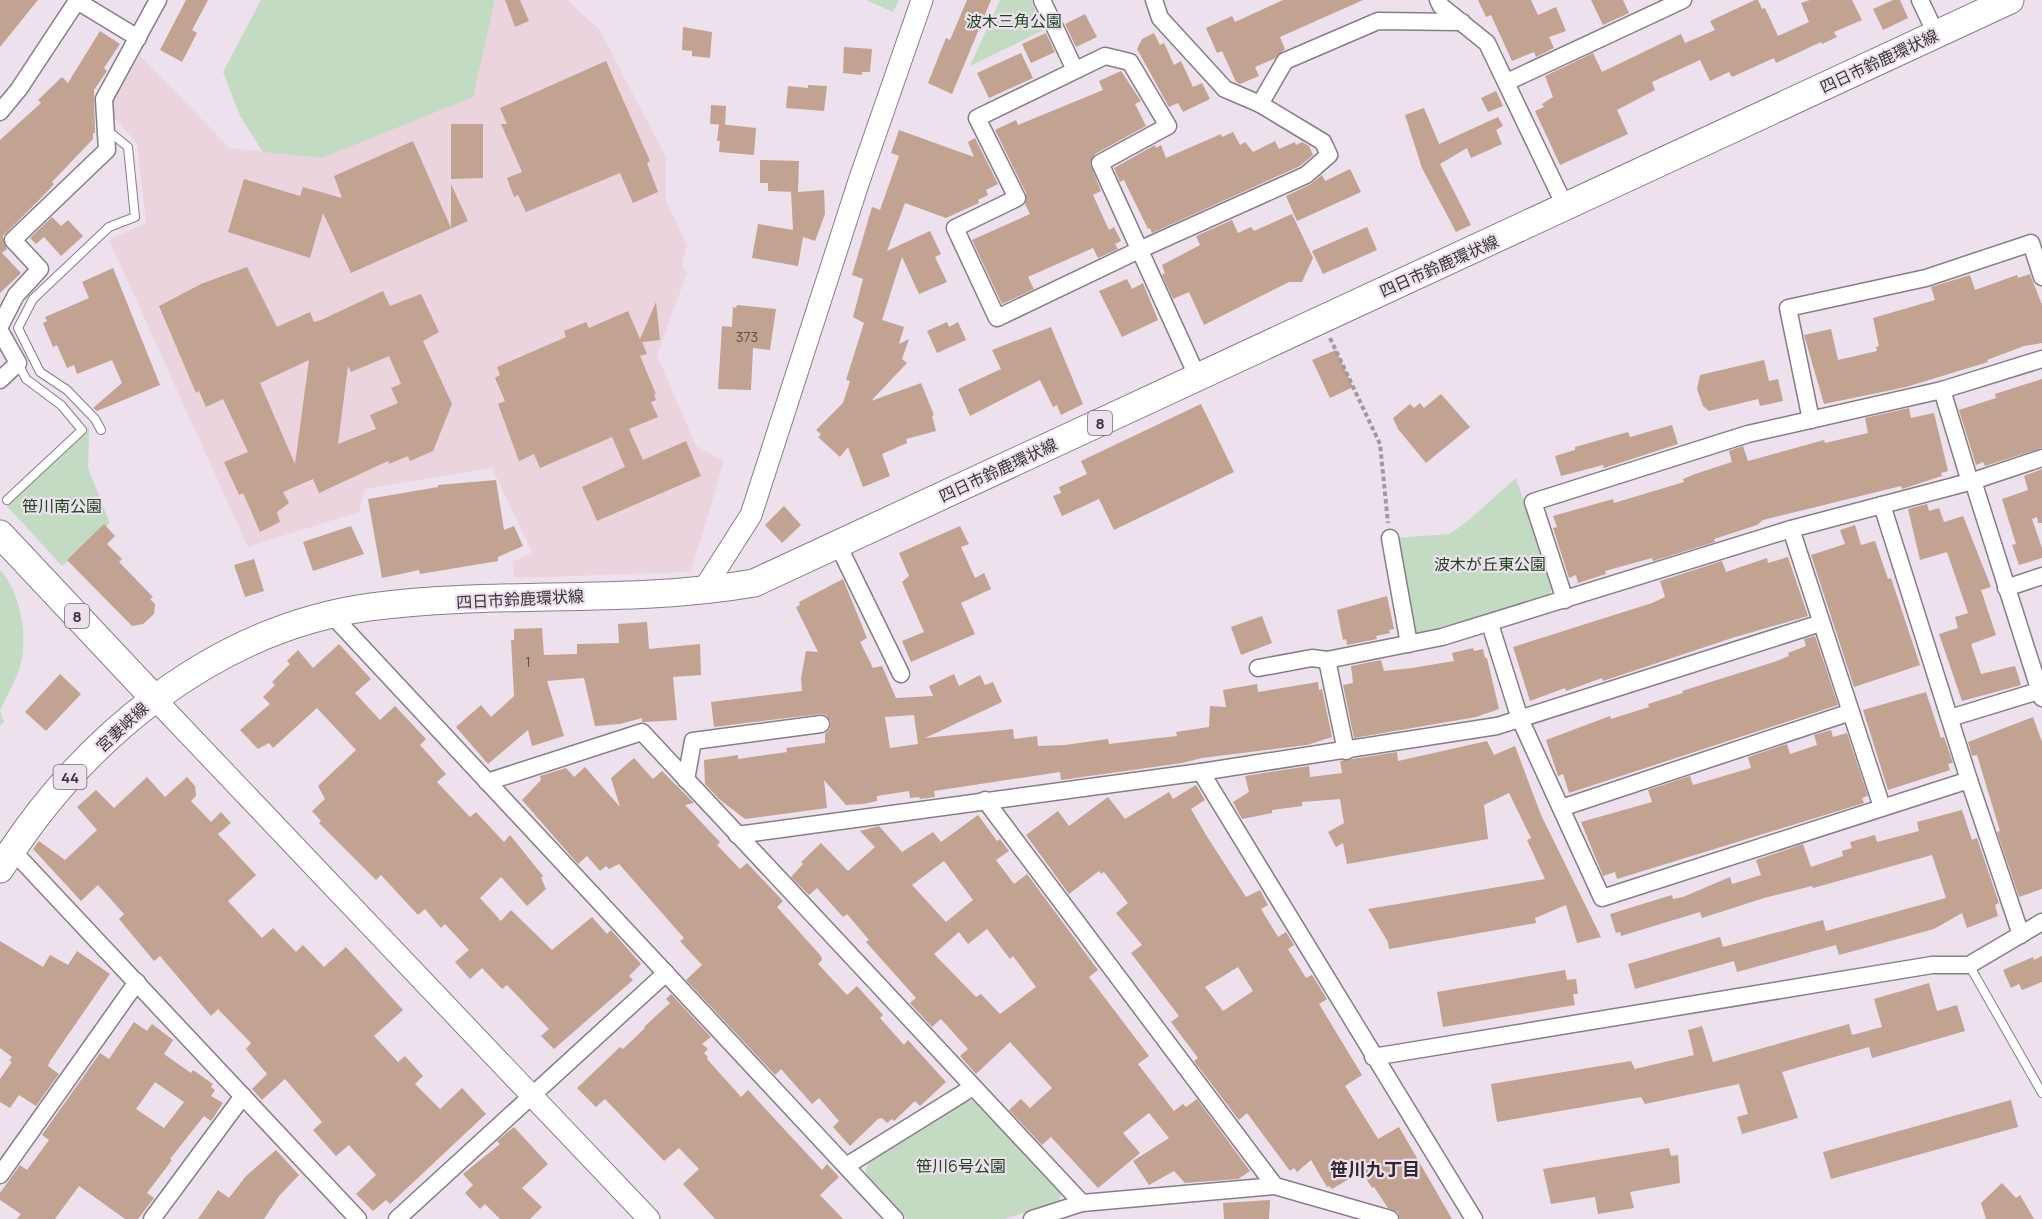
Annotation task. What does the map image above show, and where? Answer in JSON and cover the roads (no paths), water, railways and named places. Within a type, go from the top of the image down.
[{"type":"main road","name":"四日市鈴鹿環状線","points":[[154,698],[191,672],[260,638],[331,614],[372,607],[502,598],[702,592],[754,583],[2010,0]]},
{"type":"main road","name":"8","points":[[0,534],[154,698]]},
{"type":"main road","name":"宮妻峡線","points":[[6,859],[65,782],[120,727],[154,698]]},
{"type":"street","points":[[0,112],[19,89],[77,0],[138,38]]},
{"type":"street","points":[[0,326],[16,295],[40,269],[13,240],[107,150],[104,99],[158,0]]},
{"type":"street","points":[[702,592],[751,515],[859,181],[922,0]]},
{"type":"street","points":[[1042,0],[1075,69]]},
{"type":"street","points":[[1154,0],[1160,18],[1225,89],[1260,104],[1323,142],[1329,155],[1306,175],[1139,250],[997,318],[955,228],[1017,198],[977,117],[1105,56],[1130,62],[1168,126],[1100,163],[1139,250],[1198,378]]},
{"type":"street","points":[[1438,0],[1441,6],[1487,43],[1566,208]]},
{"type":"street","points":[[1507,82],[1683,0]]},
{"type":"street","points":[[1920,0],[1936,34]]},
{"type":"street","points":[[1260,104],[1285,61],[1378,21],[1462,22]]},
{"type":"street","points":[[1811,420],[1788,308],[1926,278],[2031,243],[2042,277]]},
{"type":"street","points":[[0,331],[18,363],[0,380]]},
{"type":"street","points":[[1565,600],[1533,502],[1748,434],[1942,390],[2042,359]]},
{"type":"street","points":[[1942,390],[2041,693],[1950,718]]},
{"type":"street","points":[[1258,668],[1312,658],[1327,660],[1409,644],[1490,624],[1791,529],[1971,482],[2042,458]]},
{"type":"street","points":[[1882,505],[1969,780],[2021,935]]},
{"type":"street","points":[[1791,529],[1882,807]]},
{"type":"street","points":[[1390,538],[1409,644]]},
{"type":"street","points":[[838,545],[901,674]]},
{"type":"street","points":[[2006,588],[2042,576]]},
{"type":"street","points":[[331,614],[895,1219]]},
{"type":"street","points":[[737,835],[1201,772],[1497,726],[1821,623]]},
{"type":"street","points":[[1490,624],[1520,719],[1602,898],[1969,780]]},
{"type":"street","points":[[1327,660],[1346,751]]},
{"type":"street","points":[[154,698],[649,1219]]},
{"type":"street","points":[[1561,808],[1851,712]]},
{"type":"street","points":[[686,780],[693,741],[821,724]]},
{"type":"street","points":[[488,783],[642,732],[1082,1203]]},
{"type":"street","points":[[1201,772],[1474,1219]]},
{"type":"street","points":[[985,800],[1275,1186]]},
{"type":"street","points":[[6,859],[137,982],[358,1219]]},
{"type":"street","points":[[1374,1057],[1932,964],[1969,966],[2042,922]]},
{"type":"street","points":[[397,1219],[666,973]]},
{"type":"street","points":[[0,1175],[137,982]]},
{"type":"street","points":[[846,1166],[973,1087]]},
{"type":"street","points":[[152,1219],[243,1096]]},
{"type":"street","points":[[1032,1219],[1082,1203],[1275,1186],[1390,1219]]},
{"type":"lane","points":[[101,430],[95,419],[67,390],[40,372],[18,328],[33,299],[109,227],[135,217],[128,147],[106,129]]},
{"type":"lane","points":[[7,500],[82,430],[61,405],[26,379],[18,363]]},
{"type":"lane","points":[[1969,966],[2042,1093]]},
{"type":"district","name":"笹川九丁目","points":[[1375,1169]]},
{"type":"park label","name":"波木三角公園","points":[[1014,21]]},
{"type":"park label","name":"笹川南公園","points":[[62,506]]},
{"type":"park label","name":"波木が丘東公園","points":[[1490,564]]},
{"type":"park label","name":"笹川6号公園","points":[[961,1166]]}]
